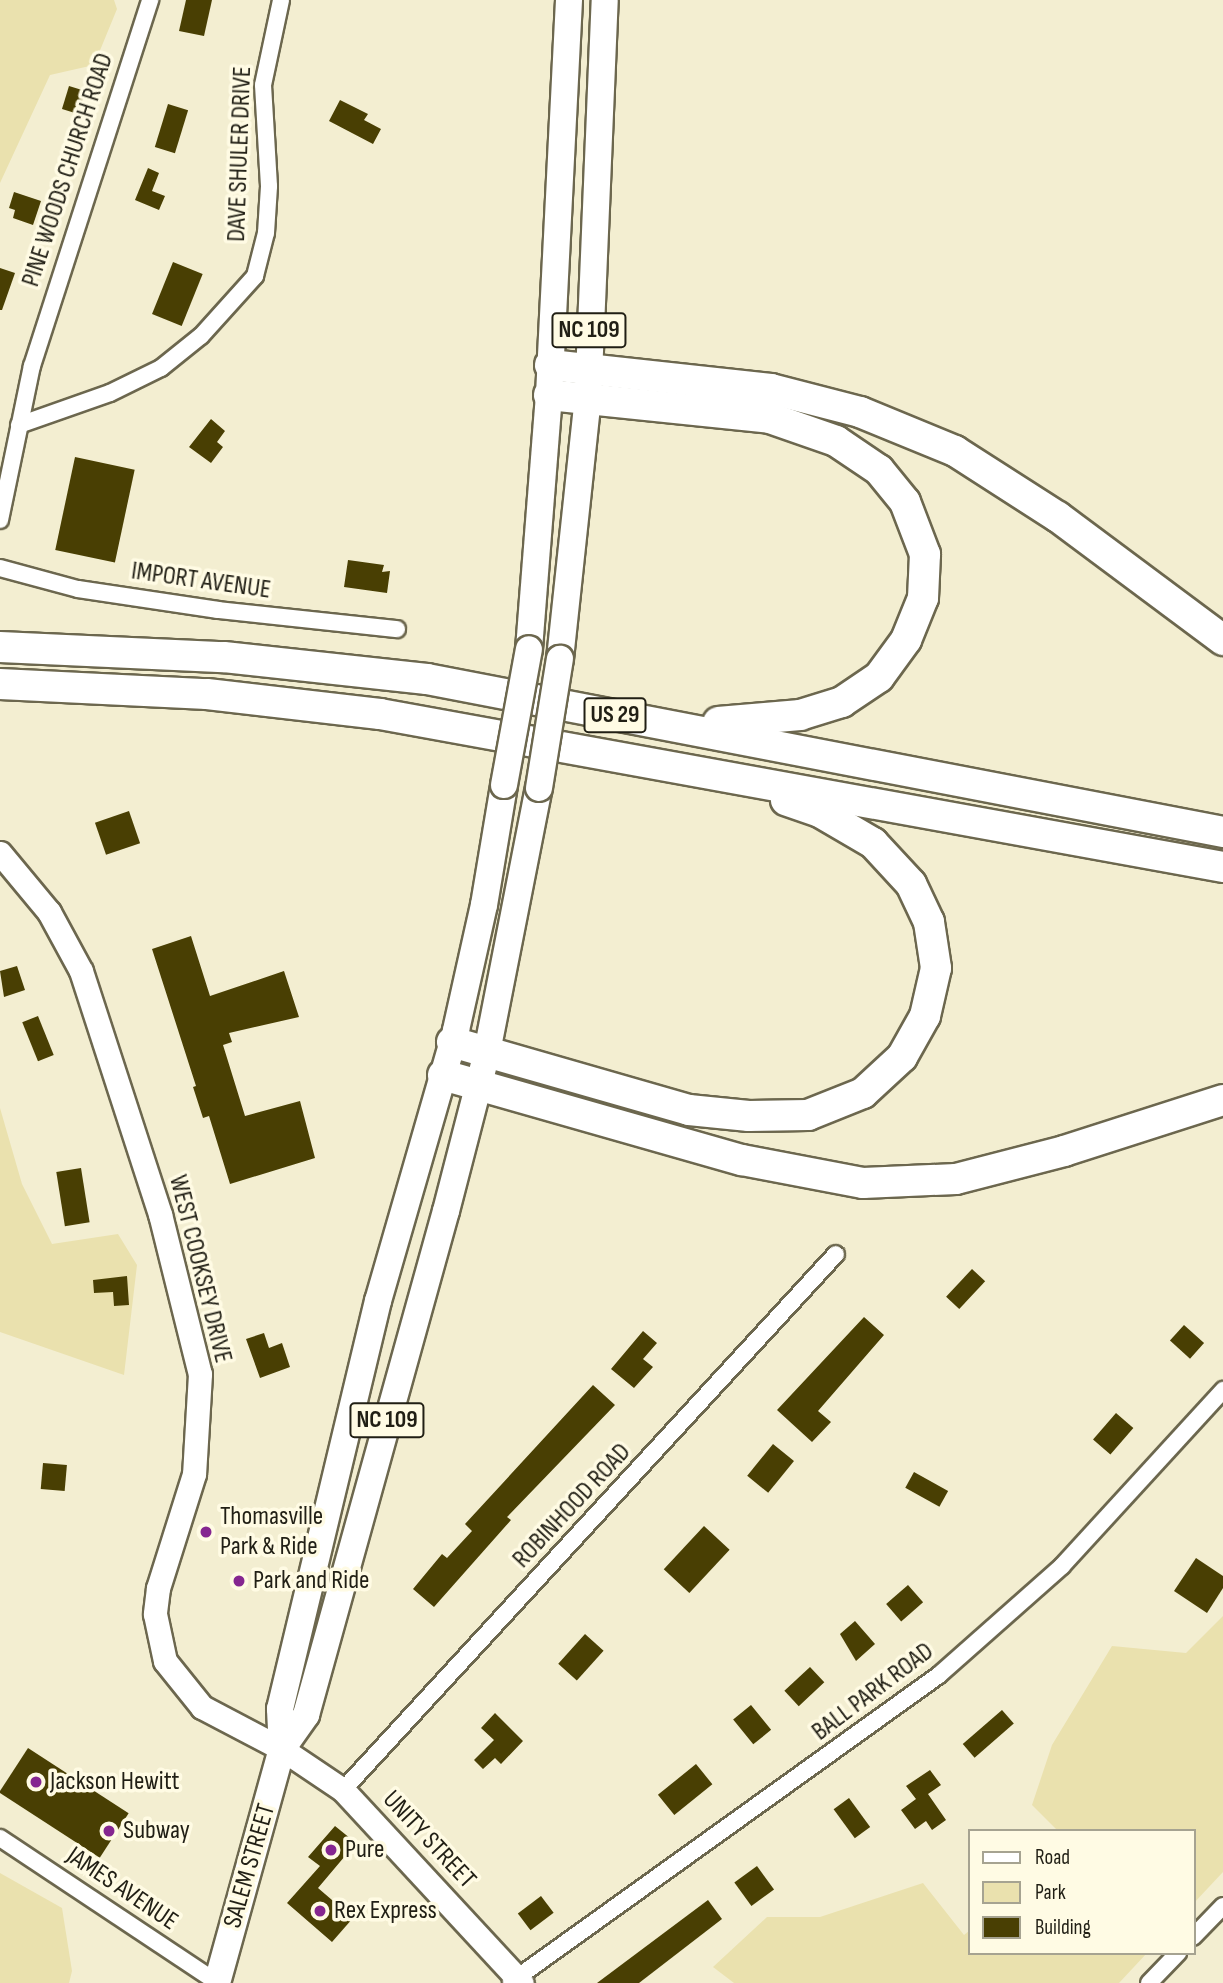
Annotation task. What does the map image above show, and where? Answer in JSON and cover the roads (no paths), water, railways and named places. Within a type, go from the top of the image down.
[{"type":"highway","points":[[550,365],[771,390],[860,412],[956,451],[1058,517],[1223,640]]},
{"type":"highway","points":[[549,395],[770,418],[836,441],[879,470],[905,502],[925,554],[923,598],[906,640],[879,677],[842,702],[800,715],[744,723],[643,720]]},
{"type":"highway","name":"US 29","points":[[0,647],[224,657],[427,679],[1223,832]]},
{"type":"highway","name":"US 29","points":[[0,684],[207,694],[380,714],[1223,867]]},
{"type":"highway","points":[[452,1042],[689,1110],[749,1116],[808,1115],[863,1093],[902,1057],[925,1016],[936,968],[929,922],[911,884],[873,843],[820,812],[696,770]]},
{"type":"highway","points":[[443,1075],[742,1160],[863,1182],[956,1179],[1064,1151],[1223,1100]]},
{"type":"main road","name":"NC 109","points":[[282,1749],[280,1709],[378,1301],[452,1042],[484,905],[529,649],[549,395],[569,0]]},
{"type":"main road","name":"NC 109","points":[[282,1749],[306,1715],[479,1086],[539,788],[559,659],[588,399],[605,0]]},
{"type":"main road","name":"SALEM STREET","points":[[217,1982],[282,1749]]},
{"type":"street","name":"PINE WOODS CHURCH ROAD","points":[[0,520],[19,425],[79,211],[150,0]]},
{"type":"street","name":"DAVE SHULER DRIVE","points":[[19,425],[110,393],[160,368],[217,320],[255,276],[266,233],[269,186],[263,85],[281,0]]},
{"type":"street","name":"IMPORT AVENUE","points":[[0,568],[78,589],[218,610],[397,629]]},
{"type":"street","name":"WEST COOKSEY DRIVE","points":[[0,853],[48,912],[81,971],[160,1214],[200,1374],[194,1474],[158,1588],[155,1614],[165,1661],[202,1707],[282,1749]]},
{"type":"street","name":"ROBINHOOD ROAD","points":[[343,1790],[836,1254]]},
{"type":"street","name":"BALL PARK ROAD","points":[[516,1981],[948,1667],[1062,1566],[1223,1390]]},
{"type":"street","name":"UNITY STREET","points":[[282,1749],[343,1790],[516,1981]]},
{"type":"street","name":"JAMES AVENUE","points":[[0,1838],[217,1982]]},
{"type":"street","points":[[1195,1935],[1223,1906]]},
{"type":"street","points":[[1149,1983],[1176,1955]]},
{"type":"place","name":"Thomasville Park & Ride","points":[[206,1532]]},
{"type":"place","name":"Park and Ride","points":[[239,1581]]},
{"type":"place","name":"Jackson Hewitt","points":[[36,1782]]},
{"type":"place","name":"Subway","points":[[109,1831]]},
{"type":"place","name":"Pure","points":[[331,1850]]},
{"type":"place","name":"Rex Express","points":[[320,1911]]}]
